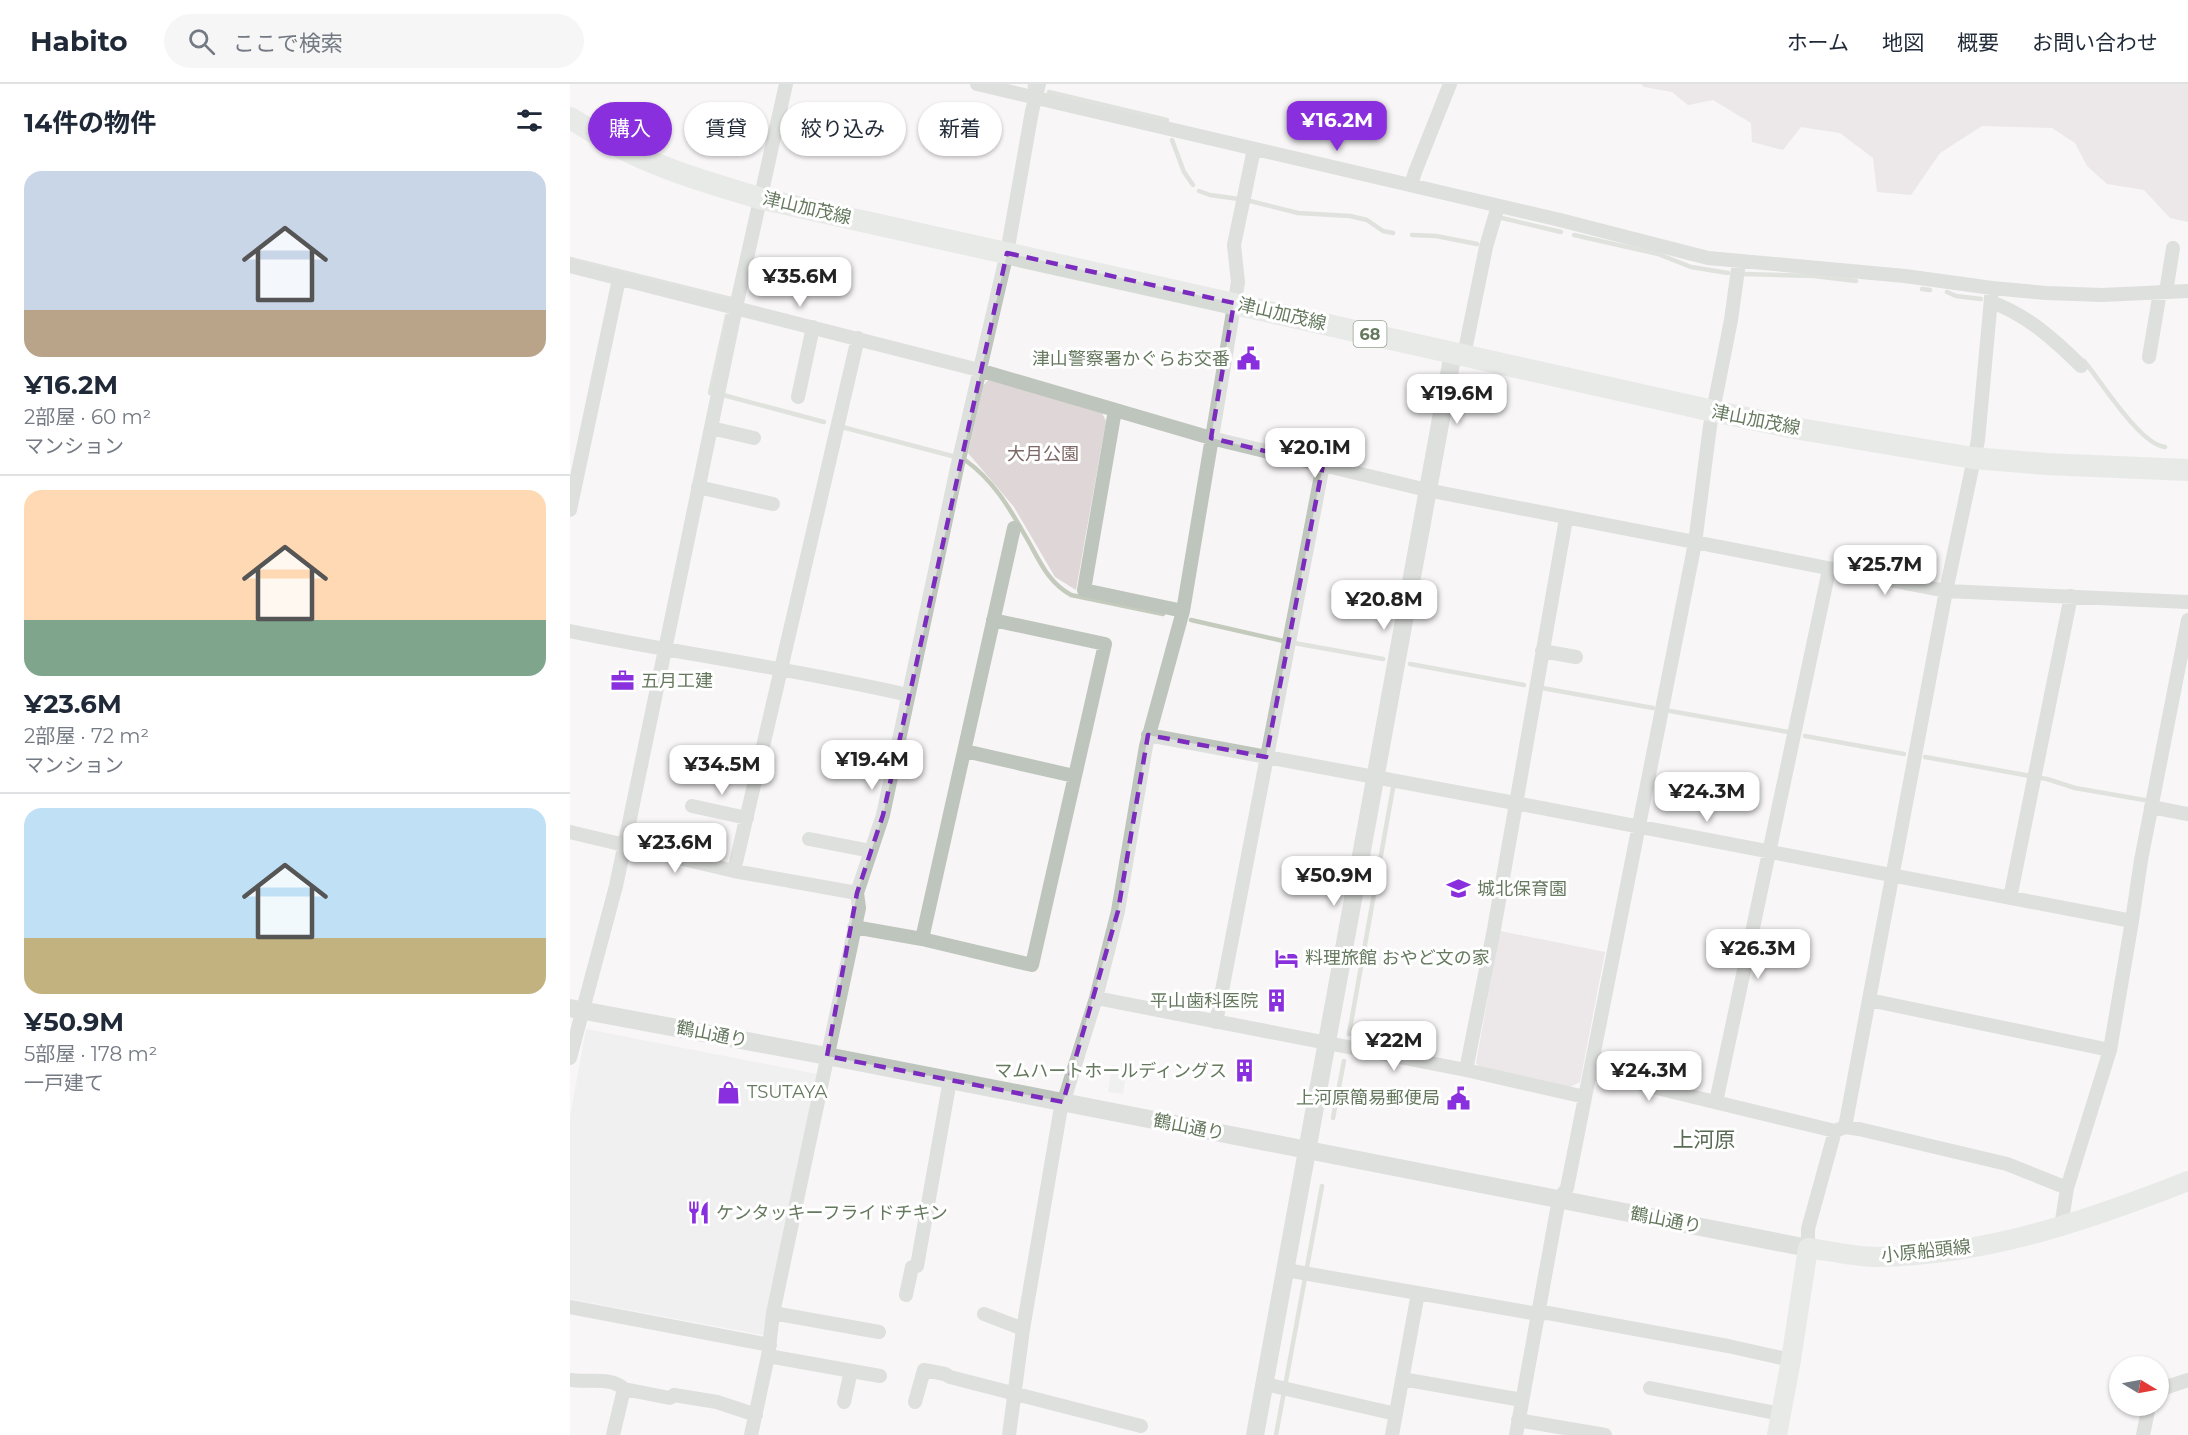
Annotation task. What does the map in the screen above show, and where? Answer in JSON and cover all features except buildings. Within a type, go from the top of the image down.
[{"type":"main road","name":"津山加茂線","points":[[570,118],[616,145],[663,166],[708,183],[759,198],[1713,411],[1973,458],[2046,464],[2188,470]]},
{"type":"main road","name":"小原船頭線","points":[[1808,1248],[1874,1257],[1910,1256],[1978,1246],[2061,1227],[2188,1181]]},
{"type":"main road","points":[[1777,1435],[1808,1248]]},
{"type":"street","points":[[570,1058],[577,1009],[624,845],[759,198],[786,84]]},
{"type":"street","points":[[977,84],[1038,90],[1122,119],[1412,185],[1692,255],[1739,262],[1905,276],[1992,295],[2046,293],[2102,295],[2188,291]]},
{"type":"street","points":[[1412,185],[1450,84]]},
{"type":"street","points":[[751,1435],[769,1350],[773,1313],[858,908],[857,893],[883,815],[979,370],[1007,253],[1032,111],[1038,90]]},
{"type":"street","points":[[1009,1435],[1023,1329],[1063,1102],[1096,998],[1118,911],[1148,735],[1183,611],[1238,282],[1234,245],[1254,149]]},
{"type":"street","points":[[1255,1435],[1278,1387],[1299,1272],[1308,1151],[1427,490],[1458,354],[1498,206]]},
{"type":"street","points":[[2149,357],[2173,248]]},
{"type":"street","points":[[1515,1435],[1559,1199],[1567,1188],[1695,543],[1713,411],[1731,320],[1739,262]]},
{"type":"street","points":[[570,266],[979,370],[1211,438],[1427,490],[1566,519],[1946,591],[2188,602]]},
{"type":"street","points":[[570,510],[619,279]]},
{"type":"street","points":[[1992,295],[2062,348],[2081,366]]},
{"type":"street","points":[[1808,1248],[1808,1229],[1840,1129],[1869,1000],[1946,591],[1978,440],[1992,295]]},
{"type":"street","points":[[798,397],[813,327]]},
{"type":"street","points":[[734,871],[858,338]]},
{"type":"street","points":[[1115,410],[1084,590],[1183,611]]},
{"type":"street","points":[[711,428],[754,438]]},
{"type":"street","points":[[1216,1022],[1323,465]]},
{"type":"street","points":[[698,487],[773,504]]},
{"type":"street","points":[[1466,1070],[1494,929],[1566,519]]},
{"type":"street","points":[[922,939],[1014,528]]},
{"type":"street","points":[[1716,1102],[1829,570]]},
{"type":"street","points":[[2010,898],[2071,596]]},
{"type":"street","points":[[854,927],[922,939],[1032,965],[1105,644],[993,620]]},
{"type":"street","points":[[2061,1227],[2067,1188],[2110,1050],[2152,802],[2188,620]]},
{"type":"street","points":[[570,631],[664,651],[845,680],[908,695]]},
{"type":"street","points":[[1542,651],[1576,657]]},
{"type":"street","points":[[1148,735],[2132,921]]},
{"type":"street","points":[[964,751],[1074,776]]},
{"type":"street","points":[[2152,802],[2188,814]]},
{"type":"street","points":[[692,806],[747,818]]},
{"type":"street","points":[[570,832],[734,871],[857,893]]},
{"type":"street","points":[[809,839],[871,851]]},
{"type":"street","points":[[1096,998],[1466,1070],[1585,1097]]},
{"type":"street","points":[[1869,1000],[2110,1050]]},
{"type":"street","name":"鶴山通り","points":[[577,1009],[1808,1248]]},
{"type":"street","points":[[1591,1072],[1716,1102],[2007,1164],[2067,1188]]},
{"type":"street","points":[[906,1295],[912,1267],[917,1266],[950,1080]]},
{"type":"street","points":[[1299,1272],[1538,1314],[1548,1313],[1791,1360]]},
{"type":"street","points":[[1392,1435],[1418,1293]]},
{"type":"street","points":[[570,1307],[880,1376]]},
{"type":"street","points":[[773,1313],[879,1332]]},
{"type":"street","points":[[984,1314],[1023,1329]]},
{"type":"street","points":[[915,1402],[924,1370],[1141,1426]]},
{"type":"street","points":[[844,1402],[851,1371]]},
{"type":"street","points":[[1402,1379],[1522,1400]]},
{"type":"street","points":[[570,1380],[597,1381],[670,1398],[674,1395],[717,1402],[756,1414]]},
{"type":"street","points":[[2169,1386],[2188,1380]]},
{"type":"street","points":[[1278,1387],[1396,1414]]},
{"type":"street","points":[[1650,1388],[1780,1414]]},
{"type":"street","points":[[613,1435],[624,1389]]},
{"type":"street","points":[[2143,1435],[2147,1416]]},
{"type":"street","points":[[1518,1420],[1605,1435]]},
{"type":"highlighted area","points":[[1007,253],[1234,303],[1211,438],[1323,465],[1266,757],[1148,735],[1118,911],[1063,1102],[827,1056],[857,893],[883,815]]},
{"type":"shaded area","points":[[586,1029],[817,1074],[763,1335],[570,1299],[570,1117]]},
{"type":"shaded area","points":[[1112,1065],[1127,1068],[1123,1094],[1108,1092]]},
{"type":"green space","points":[[1641,84],[2188,84],[2188,222],[2170,218],[2144,190],[2107,184],[2087,166],[2075,143],[2052,128],[1982,126],[1940,153],[1911,195],[1877,192],[1873,158],[1840,133],[1801,127],[1783,150],[1752,142],[1751,123],[1713,100],[1688,105],[1672,92],[1644,87]]},
{"type":"green space","name":"大月公園","points":[[989,379],[1102,413],[1106,421],[1076,590],[1055,577],[1014,507],[968,453],[983,386]]},
{"type":"green space","points":[[1500,931],[1605,952],[1580,1082],[1568,1088],[1480,1067],[1476,1063]]},
{"type":"waterway","points":[[1049,92],[1167,120]]},
{"type":"waterway","points":[[1172,140],[1184,172],[1193,185]]},
{"type":"waterway","points":[[1199,191],[1239,199]]},
{"type":"waterway","points":[[1250,201],[1298,213],[1350,216],[1367,220],[1383,231],[1393,233]]},
{"type":"waterway","points":[[1502,218],[1561,232]]},
{"type":"waterway","points":[[1412,235],[1436,236],[1477,244]]},
{"type":"waterway","points":[[1574,235],[1658,254],[1691,267],[1728,273]]},
{"type":"waterway","points":[[570,259],[731,299]]},
{"type":"waterway","points":[[1743,274],[1814,276],[1856,281]]},
{"type":"waterway","points":[[1922,289],[1930,290]]},
{"type":"waterway","points":[[1947,292],[1956,296],[1981,299]]},
{"type":"waterway","points":[[710,393],[727,316]]},
{"type":"waterway","points":[[2084,361],[2144,436],[2155,444],[2165,447]]},
{"type":"waterway","points":[[723,395],[824,422]]},
{"type":"waterway","points":[[842,427],[952,456]]},
{"type":"waterway","points":[[965,460],[984,476],[1000,495],[1044,569],[1063,590],[1071,595],[1163,614]]},
{"type":"waterway","points":[[1191,620],[1283,641]]},
{"type":"waterway","points":[[1294,643],[1383,659]]},
{"type":"waterway","points":[[1410,664],[1524,685]]},
{"type":"waterway","points":[[1542,688],[1653,708]]},
{"type":"waterway","points":[[1670,711],[1788,732]]},
{"type":"waterway","points":[[1805,736],[1904,754]]},
{"type":"waterway","points":[[1925,757],[2047,779],[2075,788],[2150,801]]},
{"type":"waterway","points":[[1349,1034],[1393,788]]},
{"type":"waterway","points":[[1333,1118],[1344,1061]]},
{"type":"waterway","points":[[1276,1435],[1322,1186]]},
{"type":"place","name":"津山警察署かぐらお交番","points":[[1248,359]]},
{"type":"place","name":"五月工建","points":[[623,681]]},
{"type":"place","name":"城北保育園","points":[[1459,889]]},
{"type":"place","name":"料理旅館 おやど文の家","points":[[1287,958]]},
{"type":"place","name":"平山歯科医院","points":[[1276,1001]]},
{"type":"place","name":"マムハートホールディングス","points":[[1245,1071]]},
{"type":"place","name":"TSUTAYA","points":[[729,1092]]},
{"type":"place","name":"上河原簡易郵便局","points":[[1458,1098]]},
{"type":"place","name":"ケンタッキーフライドチキン","points":[[698,1213]]},
{"type":"district","name":"上河原","points":[[1704,1139]]}]
